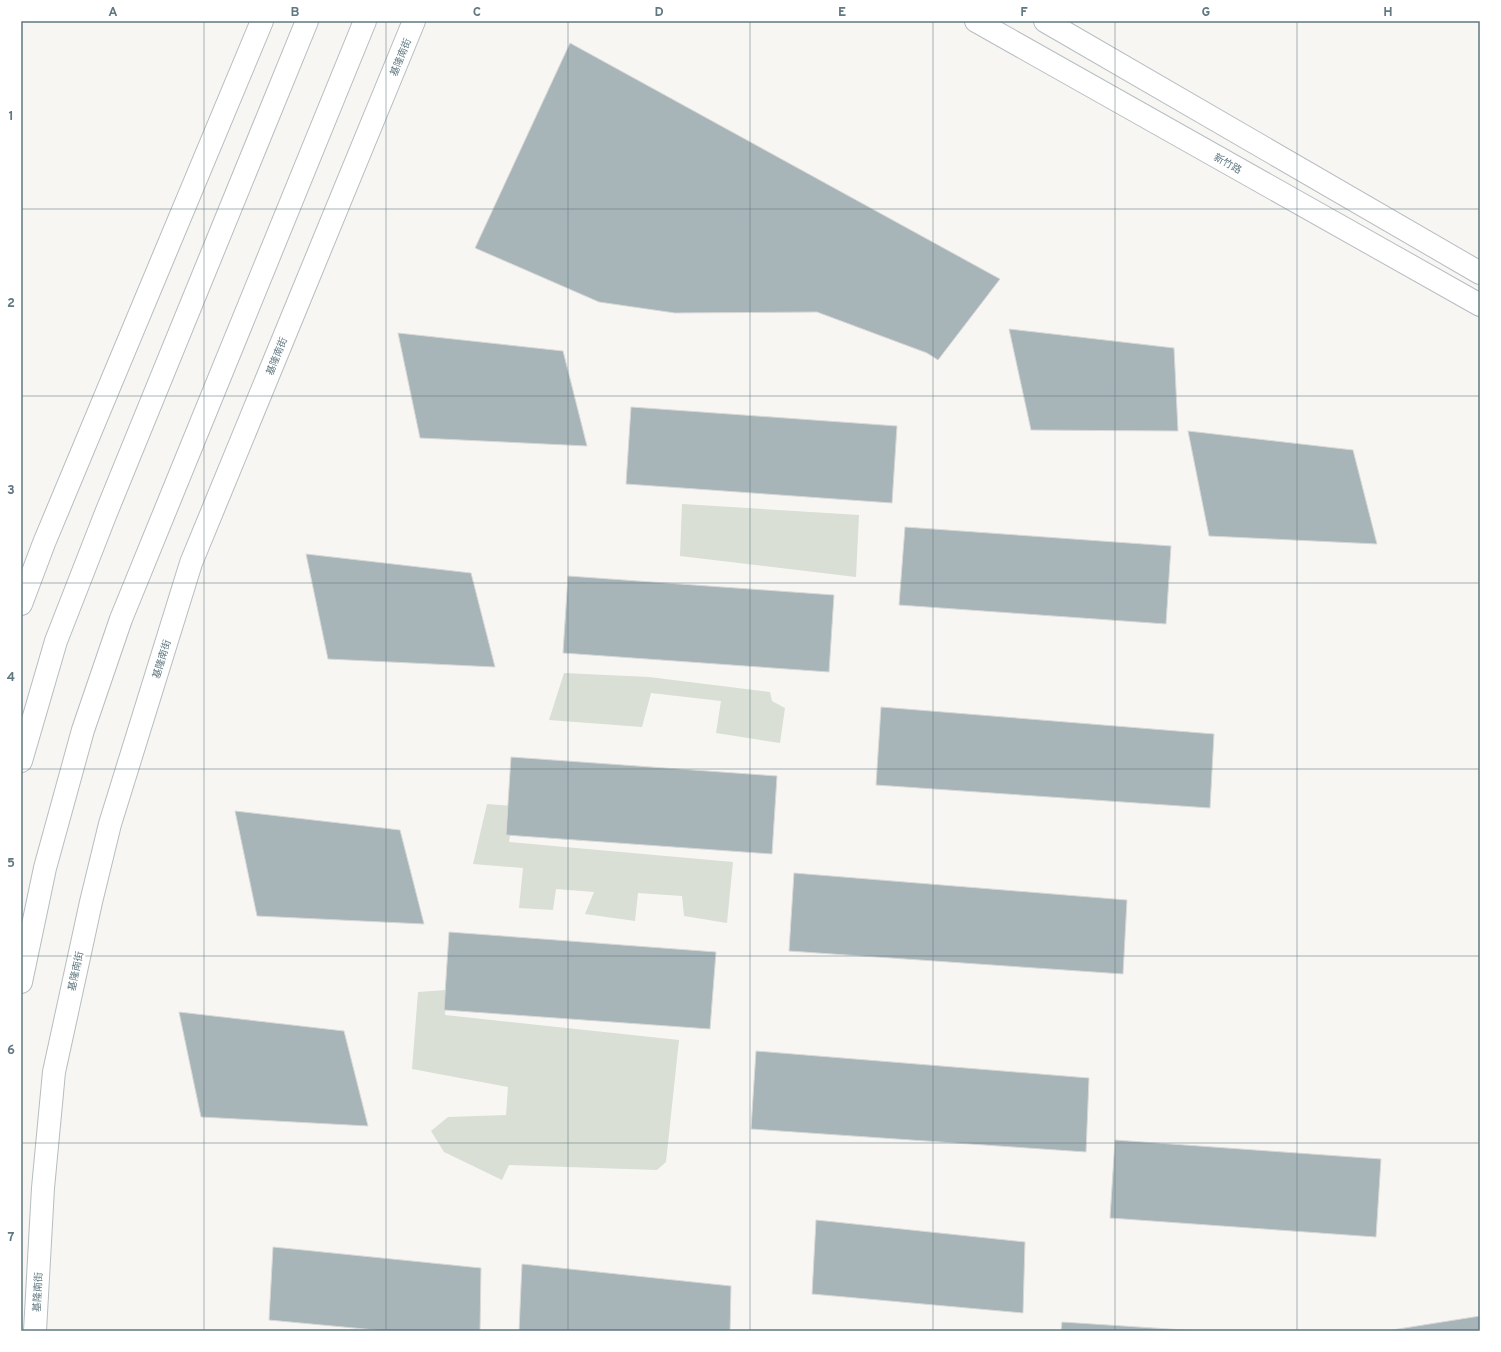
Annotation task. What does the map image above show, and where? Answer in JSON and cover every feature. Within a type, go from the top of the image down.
[{"type":"main road","points":[[21,604],[44,543],[262,21]]},
{"type":"main road","points":[[21,761],[56,641],[64,620],[106,513],[307,21]]},
{"type":"main road","points":[[21,982],[45,868],[83,730],[121,620],[365,21]]},
{"type":"main road","name":"基隆南街","points":[[35,1331],[43,1188],[54,1072],[91,902],[110,824],[192,563],[414,21]]},
{"type":"main road","name":"新竹路","points":[[976,21],[1480,305]]},
{"type":"main road","points":[[1045,21],[1480,273]]},
{"type":"shaded area","points":[[682,504],[859,515],[856,577],[680,556]]},
{"type":"shaded area","points":[[564,673],[649,677],[770,692],[772,701],[785,708],[780,743],[716,733],[721,701],[651,693],[642,727],[549,720]]},
{"type":"shaded area","points":[[487,804],[514,806],[509,842],[733,862],[727,923],[684,916],[682,896],[638,893],[635,921],[585,914],[594,892],[556,889],[553,910],[519,908],[523,868],[473,864]]},
{"type":"shaded area","points":[[446,990],[445,1015],[679,1040],[666,1162],[657,1170],[509,1165],[502,1180],[444,1152],[431,1131],[448,1117],[506,1115],[508,1087],[412,1069],[418,992]]},
{"type":"building","points":[[570,43],[1000,279],[938,360],[927,353],[817,312],[675,313],[599,302],[475,248]]},
{"type":"building","points":[[1009,329],[1174,348],[1178,431],[1031,430]]},
{"type":"building","points":[[398,333],[563,351],[587,446],[420,438]]},
{"type":"building","points":[[631,407],[897,426],[892,503],[626,484]]},
{"type":"building","points":[[1188,431],[1353,450],[1377,544],[1209,536]]},
{"type":"building","points":[[905,527],[1171,546],[1166,624],[899,605]]},
{"type":"building","points":[[306,554],[471,573],[495,667],[328,659]]},
{"type":"building","points":[[568,576],[834,595],[829,672],[563,653]]},
{"type":"building","points":[[881,707],[1214,734],[1210,808],[876,785]]},
{"type":"building","points":[[511,757],[777,776],[772,854],[506,835]]},
{"type":"building","points":[[235,811],[400,830],[424,924],[257,916]]},
{"type":"building","points":[[794,873],[1127,900],[1123,974],[789,951]]},
{"type":"building","points":[[449,932],[716,952],[710,1029],[444,1010]]},
{"type":"building","points":[[179,1012],[344,1031],[368,1126],[201,1117]]},
{"type":"building","points":[[756,1051],[1089,1078],[1086,1152],[751,1129]]},
{"type":"building","points":[[1115,1140],[1381,1159],[1376,1237],[1110,1218]]},
{"type":"building","points":[[816,1220],[1025,1242],[1023,1313],[812,1294]]},
{"type":"building","points":[[273,1247],[481,1268],[480,1331],[386,1331],[269,1320]]},
{"type":"building","points":[[522,1264],[731,1286],[730,1331],[519,1331]]},
{"type":"building","points":[[1480,1316],[1480,1331],[1392,1330]]},
{"type":"building","points":[[1062,1322],[1200,1331],[1061,1331]]}]
